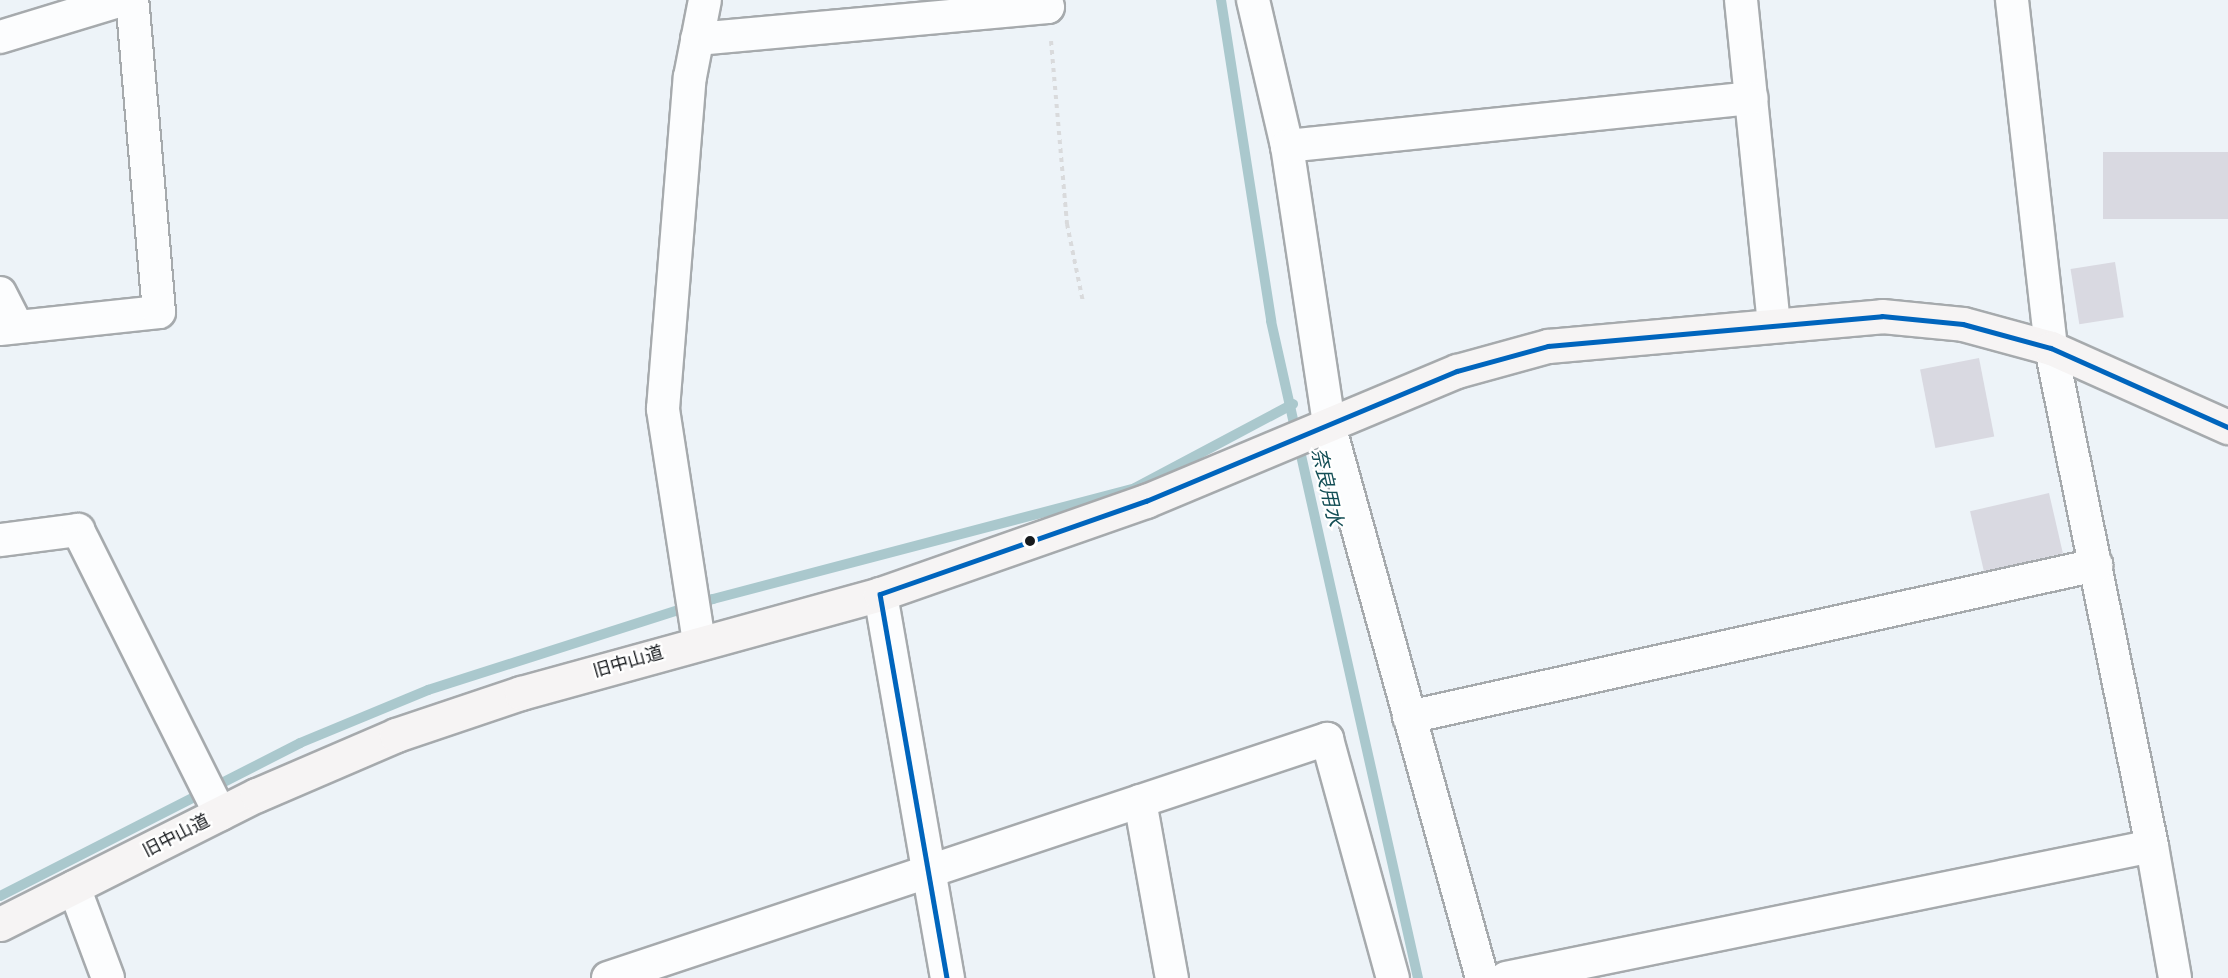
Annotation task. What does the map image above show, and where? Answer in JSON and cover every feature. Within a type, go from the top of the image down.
[{"type":"main road","points":[[1320,428],[1457,371],[1548,346],[1882,316],[1963,324],[2051,348],[2228,427]]},
{"type":"main road","name":"旧中山道","points":[[0,924],[220,814],[396,735],[521,693],[699,642],[880,594],[1146,501],[1320,428]]},
{"type":"street","points":[[0,37],[122,0]]},
{"type":"street","points":[[0,294],[9,328],[159,312],[132,0]]},
{"type":"street","points":[[699,642],[663,409],[690,76],[705,0]]},
{"type":"street","points":[[1254,0],[1287,146],[1320,428],[1409,717],[1482,978]]},
{"type":"street","points":[[1741,0],[1774,324]]},
{"type":"street","points":[[2012,0],[2051,348],[2152,846],[2175,978]]},
{"type":"street","points":[[697,39],[1047,4]]},
{"type":"street","points":[[1287,146],[1752,98]]},
{"type":"street","points":[[0,540],[78,531],[220,814]]},
{"type":"street","points":[[1409,717],[2096,565]]},
{"type":"street","points":[[880,594],[926,872],[947,978]]},
{"type":"street","points":[[608,978],[1327,738],[1394,978]]},
{"type":"street","points":[[1140,801],[1172,978]]},
{"type":"street","points":[[1506,978],[2152,846]]},
{"type":"street","points":[[74,887],[108,978]]},
{"type":"path","points":[[1047,4],[1067,224],[1083,302]]},
{"type":"building","points":[[2103,152],[2228,152],[2228,219],[2103,219]]},
{"type":"building","points":[[2115,262],[2124,317],[2079,324],[2071,269]]},
{"type":"building","points":[[1979,358],[1994,437],[1935,448],[1920,369]]},
{"type":"building","points":[[2049,493],[2063,553],[1984,572],[1970,511]]},
{"type":"waterway","name":"奈良用水","points":[[1221,0],[1271,321],[1418,978]]},
{"type":"waterway","points":[[0,896],[300,743],[428,690],[713,599],[1135,488],[1293,404]]},
{"type":"transit line","points":[[880,594],[1146,501],[1457,371],[1548,346],[1882,316],[1963,324],[2051,348],[2228,427]]},
{"type":"transit line","points":[[880,594],[947,978]]}]
